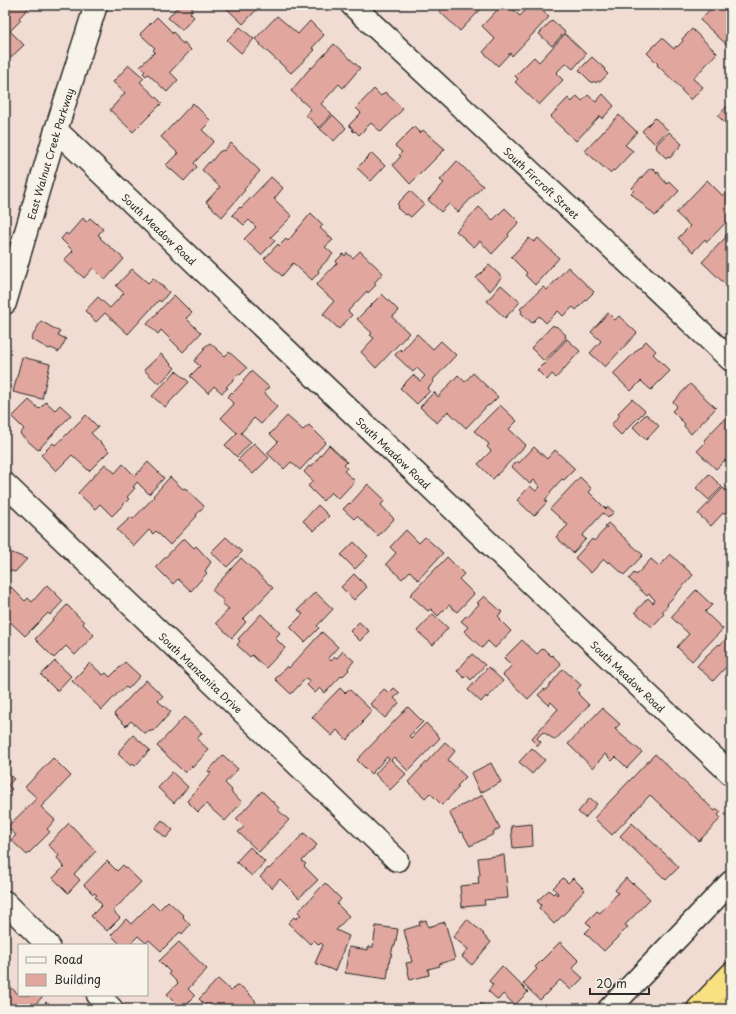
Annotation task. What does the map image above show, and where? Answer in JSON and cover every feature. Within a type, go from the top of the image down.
[{"type":"highway","points":[[698,1009],[731,974]]},
{"type":"highway","points":[[728,1009],[731,1006]]},
{"type":"street","name":"East Walnut Creek Parkway","points":[[5,303],[56,130],[96,5]]},
{"type":"street","name":"South Fircroft Street","points":[[352,5],[731,360]]},
{"type":"street","name":"South Meadow Road","points":[[56,130],[731,774]]},
{"type":"street","name":"South Manzanita Drive","points":[[5,484],[397,860]]},
{"type":"street","points":[[609,1009],[731,882]]},
{"type":"street","points":[[5,902],[47,944]]},
{"type":"street","points":[[99,996],[112,1009]]},
{"type":"building","points":[[5,5],[31,5],[19,18],[21,20],[10,31],[24,45],[8,60],[5,57]]},
{"type":"building","points":[[179,5],[194,5],[190,13],[194,17],[182,30],[168,18]]},
{"type":"building","points":[[223,5],[261,5],[243,24]]},
{"type":"building","points":[[486,5],[460,31],[434,6]]},
{"type":"building","points":[[502,5],[508,5],[520,16],[530,5],[536,5],[549,17],[512,56],[510,53],[498,66],[483,52],[495,39],[482,26]]},
{"type":"building","points":[[714,5],[731,5],[731,38],[726,44],[700,20]]},
{"type":"building","points":[[277,16],[298,34],[310,21],[324,35],[312,48],[315,50],[291,73],[255,39]]},
{"type":"building","points":[[157,17],[172,32],[172,34],[173,32],[183,44],[184,42],[191,50],[170,72],[178,80],[167,92],[148,74],[146,76],[143,73],[145,71],[140,66],[155,52],[153,50],[155,48],[140,34]]},
{"type":"building","points":[[552,20],[565,32],[552,46],[539,34]]},
{"type":"building","points":[[240,27],[254,39],[241,53],[227,40]]},
{"type":"building","points":[[692,29],[717,53],[693,79],[703,87],[691,100],[647,53],[662,38],[674,49],[683,41],[682,39]]},
{"type":"building","points":[[565,34],[586,54],[573,69],[566,63],[556,73],[563,80],[539,105],[515,82],[518,79],[515,76],[534,57],[539,62]]},
{"type":"building","points":[[334,44],[360,68],[343,88],[339,84],[321,104],[332,114],[319,128],[306,115],[311,109],[291,91],[311,67],[312,68]]},
{"type":"building","points":[[592,57],[605,69],[604,70],[608,74],[600,82],[598,81],[596,83],[594,81],[592,83],[579,70]]},
{"type":"building","points":[[129,65],[144,78],[140,82],[162,103],[133,132],[110,110],[125,93],[113,82]]},
{"type":"building","points":[[374,89],[381,96],[385,92],[403,109],[381,132],[371,123],[359,135],[352,130],[353,129],[349,125],[361,113],[356,108]]},
{"type":"building","points":[[603,94],[614,106],[602,119],[600,116],[576,141],[550,117],[568,98],[572,102],[577,96],[582,101],[588,95],[596,102]]},
{"type":"building","points":[[731,102],[731,129],[718,116]]},
{"type":"building","points":[[193,103],[211,121],[202,130],[214,141],[194,163],[197,167],[184,181],[166,165],[178,153],[161,137]]},
{"type":"building","points":[[333,115],[346,128],[334,141],[320,129]]},
{"type":"building","points":[[619,115],[637,132],[625,145],[633,151],[614,171],[613,170],[610,173],[585,151]]},
{"type":"building","points":[[655,118],[668,130],[655,144],[642,131]]},
{"type":"building","points":[[414,127],[420,133],[423,130],[445,149],[410,184],[393,165],[401,156],[399,155],[402,152],[395,146]]},
{"type":"building","points":[[669,132],[682,144],[670,158],[668,156],[666,158],[656,148],[656,145]]},
{"type":"building","points":[[231,143],[260,171],[222,217],[206,202],[220,187],[202,170],[219,152],[224,151]]},
{"type":"building","points":[[372,153],[385,166],[371,181],[357,168]]},
{"type":"building","points":[[457,161],[483,186],[458,212],[449,204],[441,212],[428,200],[444,183],[440,180]]},
{"type":"building","points":[[650,168],[653,168],[657,172],[656,174],[658,172],[667,184],[669,181],[679,191],[655,216],[631,193],[634,190],[632,188]]},
{"type":"building","points":[[271,177],[283,188],[274,199],[292,216],[271,237],[275,241],[261,255],[244,239],[256,227],[249,220],[244,225],[232,215],[240,207],[241,208]]},
{"type":"building","points":[[707,180],[723,196],[725,193],[731,198],[731,208],[729,209],[731,211],[731,217],[707,242],[705,239],[693,252],[678,238],[690,226],[676,213]]},
{"type":"building","points":[[410,191],[424,204],[411,217],[397,208],[399,206],[397,204]]},
{"type":"building","points":[[479,207],[493,220],[505,208],[519,222],[508,234],[509,236],[492,254],[480,241],[474,247],[456,231]]},
{"type":"building","points":[[311,213],[323,225],[320,228],[333,240],[325,247],[333,254],[318,270],[319,272],[312,280],[293,263],[282,276],[264,259],[278,244],[279,246],[286,239],[288,241]]},
{"type":"building","points":[[83,218],[86,222],[90,218],[103,229],[98,235],[101,237],[100,238],[124,259],[105,280],[93,268],[84,278],[64,260],[73,251],[61,239],[66,233],[68,235]]},
{"type":"building","points":[[731,230],[731,283],[728,287],[702,262]]},
{"type":"building","points":[[529,238],[534,242],[538,238],[559,258],[535,285],[525,275],[527,273],[511,257]]},
{"type":"building","points":[[360,251],[383,273],[374,283],[376,285],[368,293],[367,291],[348,311],[352,315],[339,329],[323,314],[334,301],[316,285],[337,263],[336,261],[343,254],[345,256],[347,253],[353,258]]},
{"type":"building","points":[[489,265],[502,277],[490,291],[476,278]]},
{"type":"building","points":[[568,267],[594,292],[576,310],[573,307],[563,316],[558,311],[546,323],[539,316],[532,323],[521,313],[522,311],[520,309],[543,287],[547,290]]},
{"type":"building","points":[[132,269],[148,283],[153,278],[169,292],[161,302],[159,300],[128,334],[105,313],[96,322],[85,311],[98,297],[110,308],[124,293],[116,286]]},
{"type":"building","points":[[501,285],[520,302],[505,318],[487,301]]},
{"type":"building","points":[[382,294],[399,311],[392,317],[409,333],[376,368],[361,352],[374,338],[370,335],[372,333],[357,319]]},
{"type":"building","points":[[174,295],[192,313],[186,318],[201,333],[183,352],[161,330],[158,334],[147,324]]},
{"type":"building","points":[[608,313],[615,320],[619,316],[637,333],[605,367],[590,353],[601,341],[591,332]]},
{"type":"building","points":[[41,321],[60,332],[58,335],[66,339],[59,352],[51,348],[49,349],[31,339]]},
{"type":"building","points":[[553,325],[566,335],[566,338],[544,361],[531,348]]},
{"type":"building","points":[[417,334],[433,349],[441,341],[456,355],[433,380],[434,382],[427,389],[430,391],[417,404],[400,388],[413,375],[420,381],[425,376],[417,368],[413,372],[395,355],[400,349],[402,351]]},
{"type":"building","points":[[567,339],[580,351],[556,378],[552,374],[547,380],[537,370]]},
{"type":"building","points":[[646,341],[656,351],[653,354],[670,371],[651,390],[641,381],[631,391],[613,374]]},
{"type":"building","points":[[210,343],[225,356],[229,352],[247,368],[226,387],[228,388],[222,393],[214,386],[208,393],[190,376],[200,366],[194,361],[205,349],[203,348]]},
{"type":"building","points":[[161,354],[175,368],[159,384],[144,370]]},
{"type":"building","points":[[22,357],[50,364],[42,399],[13,392]]},
{"type":"building","points":[[176,371],[189,382],[165,407],[152,396]]},
{"type":"building","points":[[251,371],[269,387],[264,392],[277,407],[261,424],[254,418],[241,433],[251,442],[237,457],[225,445],[237,433],[221,418],[234,404],[227,397],[232,392],[233,393]]},
{"type":"building","points":[[473,373],[498,397],[466,428],[448,411],[437,423],[420,407],[434,392],[438,397],[458,375],[465,382]]},
{"type":"building","points":[[690,384],[716,408],[691,434],[684,426],[685,424],[672,411],[677,406],[673,402]]},
{"type":"building","points":[[632,399],[645,411],[621,435],[611,425],[620,415],[618,413]]},
{"type":"building","points":[[29,400],[39,409],[46,402],[55,410],[60,405],[71,415],[38,450],[20,434],[24,429],[12,417]]},
{"type":"building","points":[[500,405],[517,421],[509,429],[526,445],[493,479],[478,464],[491,451],[487,447],[489,444],[474,431]]},
{"type":"building","points":[[646,414],[659,426],[646,440],[633,427]]},
{"type":"building","points":[[86,415],[98,427],[91,433],[109,451],[89,471],[72,455],[56,471],[41,455],[53,443],[55,445],[64,437]]},
{"type":"building","points":[[287,416],[303,430],[309,425],[326,442],[300,470],[291,462],[284,469],[267,453],[278,442],[270,434]]},
{"type":"building","points":[[726,417],[731,423],[731,461],[728,464],[725,460],[716,469],[697,451],[706,442],[704,440]]},
{"type":"building","points":[[254,443],[269,458],[253,474],[238,460]]},
{"type":"building","points":[[329,445],[347,462],[344,465],[347,468],[344,471],[355,481],[338,499],[331,492],[323,501],[308,486],[313,481],[304,472],[309,466],[311,467]]},
{"type":"building","points":[[534,447],[547,459],[555,450],[575,469],[564,480],[562,479],[550,492],[551,493],[545,500],[547,502],[534,516],[517,500],[530,486],[536,491],[540,487],[534,480],[530,484],[512,467],[517,461],[519,463]]},
{"type":"building","points":[[148,462],[164,478],[149,494],[137,482],[133,487],[135,488],[127,497],[129,499],[112,516],[100,504],[95,509],[78,493],[105,464],[115,473],[123,464],[135,476]]},
{"type":"building","points":[[709,474],[722,487],[709,500],[696,488]]},
{"type":"building","points":[[170,477],[183,489],[185,488],[204,506],[196,515],[197,516],[170,545],[156,531],[153,534],[149,530],[134,546],[117,530],[131,517],[133,519],[154,497],[153,496]]},
{"type":"building","points":[[580,477],[592,489],[589,492],[606,509],[608,507],[614,512],[608,518],[603,513],[582,536],[586,539],[573,553],[556,537],[568,525],[550,509]]},
{"type":"building","points":[[368,484],[385,500],[381,505],[394,519],[378,536],[357,516],[354,519],[343,509],[349,503],[350,504]]},
{"type":"building","points":[[723,488],[726,491],[728,489],[731,492],[731,507],[711,526],[698,514]]},
{"type":"building","points":[[318,505],[329,516],[314,531],[303,521]]},
{"type":"building","points":[[608,523],[643,555],[624,575],[609,561],[608,563],[604,559],[591,573],[575,558],[592,539],[594,541],[607,527],[605,526]]},
{"type":"building","points":[[406,530],[419,543],[425,537],[443,553],[418,580],[410,571],[402,579],[386,564],[396,553],[390,547]]},
{"type":"building","points":[[226,537],[242,552],[227,567],[211,552]]},
{"type":"building","points":[[184,538],[194,548],[196,546],[211,562],[205,571],[207,573],[191,591],[178,579],[173,584],[156,567]]},
{"type":"building","points":[[354,542],[368,556],[355,569],[341,555]]},
{"type":"building","points":[[5,550],[27,559],[15,572],[9,570],[5,579]]},
{"type":"building","points":[[670,554],[693,575],[667,604],[668,605],[662,612],[664,614],[652,627],[635,612],[648,598],[653,603],[655,600],[649,594],[647,596],[629,579],[634,573],[636,575],[651,559],[659,566]]},
{"type":"building","points":[[447,557],[464,574],[459,579],[474,594],[457,612],[449,605],[438,616],[431,609],[428,611],[410,595]]},
{"type":"building","points":[[241,558],[273,588],[243,619],[246,622],[232,638],[216,623],[229,609],[222,603],[224,601],[212,590]]},
{"type":"building","points":[[354,574],[367,587],[354,600],[341,587]]},
{"type":"building","points":[[47,585],[63,601],[50,615],[48,613],[25,636],[5,617],[5,594],[11,587],[25,601],[28,598],[32,602]]},
{"type":"building","points":[[696,590],[712,605],[705,612],[723,629],[692,661],[677,647],[689,634],[671,617]]},
{"type":"building","points":[[315,592],[333,609],[317,626],[319,628],[305,642],[290,627],[303,614],[298,610]]},
{"type":"building","points":[[484,596],[502,612],[498,616],[511,631],[495,648],[488,641],[482,648],[464,631],[468,627],[461,621],[466,616],[467,617],[479,604],[477,603]]},
{"type":"building","points":[[67,605],[84,622],[83,624],[94,635],[75,655],[66,646],[54,658],[35,639]]},
{"type":"building","points":[[261,614],[280,633],[275,638],[285,648],[266,668],[252,655],[250,657],[237,645],[240,641],[238,639]]},
{"type":"building","points":[[433,614],[448,628],[433,645],[417,631]]},
{"type":"building","points":[[359,622],[369,631],[360,641],[350,631]]},
{"type":"building","points":[[322,632],[338,647],[328,658],[331,661],[335,657],[337,658],[343,651],[354,661],[348,668],[349,670],[343,676],[342,675],[325,693],[320,688],[315,693],[307,685],[310,681],[306,678],[291,694],[275,679],[287,666],[289,668]]},
{"type":"building","points":[[731,633],[731,679],[726,674],[729,671],[725,668],[713,681],[697,666]]},
{"type":"building","points":[[522,640],[537,654],[543,648],[561,665],[528,699],[503,675],[512,665],[504,658]]},
{"type":"building","points":[[472,654],[485,665],[471,680],[466,675],[464,678],[457,671]]},
{"type":"building","points":[[55,661],[71,676],[57,691],[41,675]]},
{"type":"building","points":[[125,662],[140,676],[128,689],[126,687],[118,693],[102,710],[72,681],[90,663],[103,675],[106,673],[110,677]]},
{"type":"building","points":[[488,667],[503,681],[487,698],[486,696],[481,702],[468,690]]},
{"type":"building","points":[[563,669],[581,685],[576,691],[589,705],[555,740],[543,732],[537,738],[541,742],[538,746],[531,739],[558,709],[551,702],[549,705],[538,695],[544,689],[545,691]]},
{"type":"building","points":[[146,680],[163,696],[158,701],[171,712],[155,730],[144,733],[131,721],[126,726],[114,714]]},
{"type":"building","points":[[340,688],[345,693],[349,689],[372,711],[347,740],[337,730],[332,736],[312,717]]},
{"type":"building","points":[[394,688],[400,693],[394,698],[399,703],[385,718],[370,704],[384,689],[389,693]]},
{"type":"building","points":[[408,707],[423,722],[409,736],[411,738],[426,723],[440,738],[408,771],[394,757],[391,760],[406,774],[390,790],[375,774],[389,759],[387,757],[371,774],[357,760]]},
{"type":"building","points":[[602,708],[620,724],[615,729],[642,752],[627,768],[616,757],[612,761],[605,754],[593,768],[568,744]]},
{"type":"building","points":[[184,717],[202,733],[197,739],[209,750],[193,767],[192,766],[185,773],[157,746]]},
{"type":"building","points":[[133,735],[150,750],[135,766],[133,764],[131,766],[118,754]]},
{"type":"building","points":[[445,742],[455,751],[448,760],[466,777],[442,805],[430,793],[425,798],[408,782]]},
{"type":"building","points":[[532,748],[545,760],[532,774],[519,762]]},
{"type":"building","points":[[655,754],[715,811],[717,809],[721,812],[718,815],[721,818],[699,841],[650,795],[612,835],[594,818]]},
{"type":"building","points":[[223,755],[238,769],[225,783],[232,790],[231,792],[242,802],[225,821],[206,804],[198,812],[187,801],[211,773],[208,771]]},
{"type":"building","points":[[5,757],[11,763],[5,769]]},
{"type":"building","points":[[53,758],[71,776],[41,807],[55,820],[47,829],[50,832],[27,855],[11,840],[16,835],[7,827],[37,798],[25,787]]},
{"type":"building","points":[[491,763],[501,782],[480,793],[471,773]]},
{"type":"building","points":[[5,771],[14,779],[8,785],[12,789],[5,796]]},
{"type":"building","points":[[172,772],[188,787],[174,803],[158,788]]},
{"type":"building","points":[[262,791],[279,808],[278,810],[289,820],[259,852],[238,832],[244,827],[236,819]]},
{"type":"building","points":[[483,795],[500,828],[493,832],[494,834],[470,846],[462,832],[460,833],[449,812]]},
{"type":"building","points":[[590,798],[597,804],[585,818],[578,812]]},
{"type":"building","points":[[162,820],[173,830],[166,838],[155,828]]},
{"type":"building","points":[[69,823],[96,851],[74,874],[80,880],[68,893],[53,878],[64,867],[57,858],[59,855],[48,845]]},
{"type":"building","points":[[632,823],[679,867],[666,880],[620,836]]},
{"type":"building","points":[[532,824],[533,846],[513,848],[511,826]]},
{"type":"building","points":[[304,833],[317,845],[302,861],[306,864],[304,866],[318,880],[299,898],[280,879],[272,888],[260,877]]},
{"type":"building","points":[[250,847],[265,862],[252,876],[236,862]]},
{"type":"building","points":[[504,855],[508,898],[484,900],[485,905],[462,907],[460,886],[479,884],[478,876],[480,875],[478,858]]},
{"type":"building","points":[[107,861],[117,871],[123,865],[141,882],[113,911],[120,918],[107,931],[91,916],[102,905],[95,897],[97,895],[94,893],[93,894],[84,885]]},
{"type":"building","points":[[563,878],[568,883],[573,878],[585,890],[554,924],[539,908],[541,905],[537,901],[549,890],[553,894],[555,892],[557,895],[558,893],[553,888]]},
{"type":"building","points":[[626,878],[650,899],[625,925],[628,927],[604,951],[585,933],[591,927],[586,922],[597,911],[600,913],[618,893],[615,890]]},
{"type":"building","points":[[325,883],[341,899],[337,904],[349,916],[336,930],[349,936],[335,971],[315,963],[323,945],[321,943],[319,945],[314,940],[310,944],[288,923],[294,917],[296,919],[301,915],[298,912]]},
{"type":"building","points":[[168,901],[184,916],[183,917],[190,925],[182,934],[180,932],[161,951],[149,940],[146,943],[138,936],[130,944],[120,944],[111,935],[126,919],[131,924],[152,903],[159,910]]},
{"type":"building","points":[[467,919],[491,942],[472,965],[462,957],[468,949],[453,937]]},
{"type":"building","points":[[426,920],[428,927],[445,922],[455,959],[439,964],[440,966],[428,969],[429,975],[410,980],[406,963],[412,962],[404,930],[420,925],[419,922]]},
{"type":"building","points":[[376,926],[398,929],[395,946],[393,946],[390,957],[387,979],[345,973],[349,947],[368,950],[368,947],[373,947]]},
{"type":"building","points":[[179,942],[207,969],[188,989],[195,996],[182,1009],[167,994],[178,983],[159,961]]},
{"type":"building","points":[[560,942],[579,961],[572,968],[583,978],[571,990],[560,980],[540,1000],[523,984],[537,969],[535,967]]},
{"type":"building","points":[[502,966],[528,992],[515,1005],[503,994],[498,1000],[488,991],[493,985],[489,981]]},
{"type":"building","points":[[218,979],[231,991],[236,986],[242,987],[255,1000],[255,1006],[252,1009],[209,1009],[199,999]]},
{"type":"building","points":[[9,986],[18,994],[18,996],[43,996],[31,1009],[26,1004],[21,1009],[5,1009],[5,988],[6,989]]},
{"type":"building","points":[[46,1002],[53,1009],[40,1009]]},
{"type":"building","points":[[270,1002],[277,1009],[263,1009]]},
{"type":"building","points":[[480,1003],[487,1009],[474,1009]]}]
